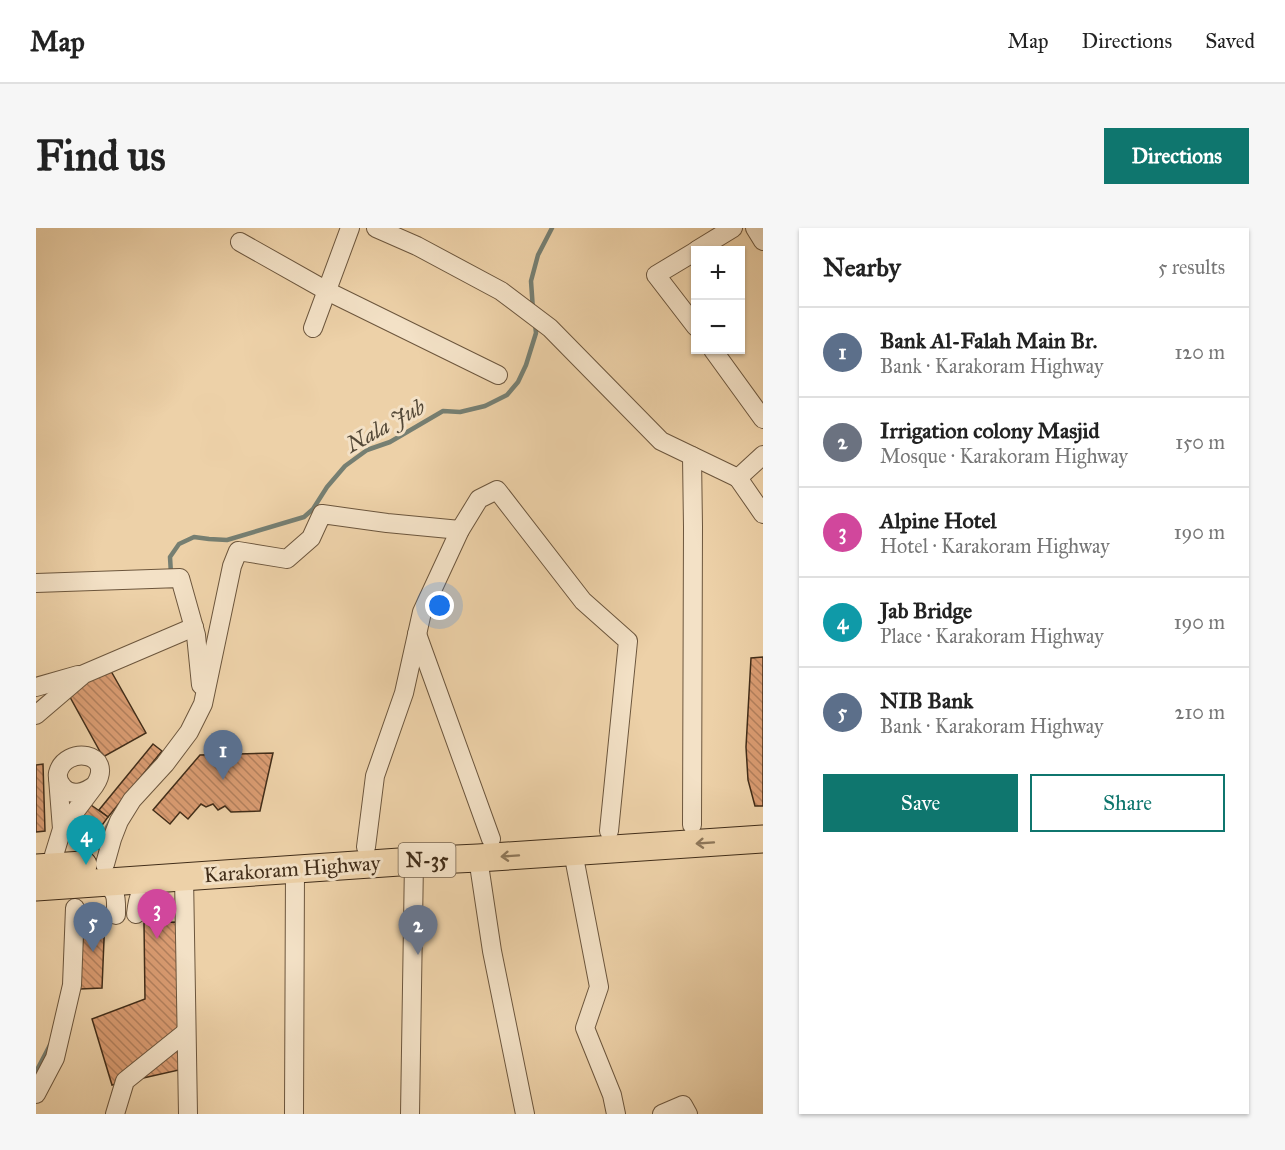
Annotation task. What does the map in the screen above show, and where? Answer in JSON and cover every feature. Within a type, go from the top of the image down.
[{"type":"highway","name":"Karakoram Highway","points":[[73,874],[156,879],[414,861],[484,848],[609,831],[763,820]]},
{"type":"highway","name":"Karakoram Highway","points":[[73,874],[366,847],[484,848],[573,852],[763,839]]},
{"type":"street","points":[[313,328],[350,228]]},
{"type":"street","points":[[376,228],[417,246],[501,291],[550,328],[661,441],[738,478],[763,513]]},
{"type":"street","points":[[704,246],[733,228]]},
{"type":"street","points":[[755,228],[763,241]]},
{"type":"street","points":[[240,242],[327,291],[498,375]]},
{"type":"street","points":[[691,254],[656,275],[691,320]]},
{"type":"street","points":[[716,354],[763,419]]},
{"type":"street","points":[[738,478],[763,455]]},
{"type":"street","points":[[692,456],[692,825]]},
{"type":"street","points":[[366,847],[375,776],[404,693],[422,612],[460,530],[479,499],[497,489],[583,601],[628,641],[609,831]]},
{"type":"street","points":[[73,874],[112,839],[119,821],[132,800],[165,764],[189,732],[203,704],[232,566],[238,551],[287,559],[311,538],[322,514],[460,530]]},
{"type":"street","points":[[36,583],[180,578],[196,635],[203,704]]},
{"type":"street","points":[[36,687],[84,674],[194,627]]},
{"type":"street","points":[[417,633],[484,848],[492,951],[525,1114]]},
{"type":"street","points":[[36,715],[84,674]]},
{"type":"street","points":[[62,829],[58,771],[68,759],[75,756],[92,757],[101,770],[100,778],[62,829],[54,855],[73,874],[113,890],[116,915]]},
{"type":"street","points":[[58,778],[65,790],[72,792],[80,793],[95,785]]},
{"type":"street","points":[[573,852],[599,987],[585,1028],[612,1095],[616,1114]]},
{"type":"street","points":[[410,1114],[414,861]]},
{"type":"street","points":[[294,1114],[295,870]]},
{"type":"street","points":[[184,876],[188,1114]]},
{"type":"street","points":[[136,914],[138,898],[145,887],[156,879]]},
{"type":"street","points":[[36,1094],[55,1058],[72,985],[75,908]]},
{"type":"street","points":[[115,1114],[125,1081],[186,1032]]},
{"type":"street","points":[[662,1114],[683,1105],[688,1114]]},
{"type":"building","points":[[763,657],[763,806],[755,806],[748,780],[746,747],[751,658]]},
{"type":"building","points":[[107,664],[146,733],[103,757],[65,688]]},
{"type":"building","points":[[153,744],[162,751],[108,817],[99,810]]},
{"type":"building","points":[[273,753],[260,811],[231,812],[225,806],[218,810],[213,804],[206,807],[201,804],[188,819],[180,812],[170,824],[153,810],[200,755]]},
{"type":"building","points":[[43,764],[45,831],[36,832],[36,765]]},
{"type":"building","points":[[91,805],[108,817],[100,828],[93,825],[89,830],[78,821]]},
{"type":"building","points":[[84,915],[105,916],[102,988],[80,989]]},
{"type":"building","points":[[177,922],[179,1070],[112,1085],[92,1019],[145,999],[144,923]]},
{"type":"waterway","name":"Nala Jub","points":[[533,310],[531,281],[538,255],[552,228]]},
{"type":"waterway","name":"Nala Jub","points":[[171,574],[170,557],[179,544],[194,537],[227,540],[304,517],[313,509],[327,487],[345,466],[367,450],[390,442],[443,411],[460,412],[485,406],[507,395],[518,382],[526,365],[536,333],[535,324]]},
{"type":"waterway","name":"Nala Jub","points":[[99,848],[111,820]]},
{"type":"waterway","name":"Nala Jub","points":[[36,1072],[50,1045]]},
{"type":"place","name":"Bank Al-Falah Main Br.","points":[[223,780]]},
{"type":"place","name":"Jab Bridge","points":[[86,865]]},
{"type":"place","name":"Alpine Hotel","points":[[157,939]]},
{"type":"place","name":"NIB Bank","points":[[93,952]]},
{"type":"place","name":"Irrigation colony Masjid","points":[[418,955]]}]
